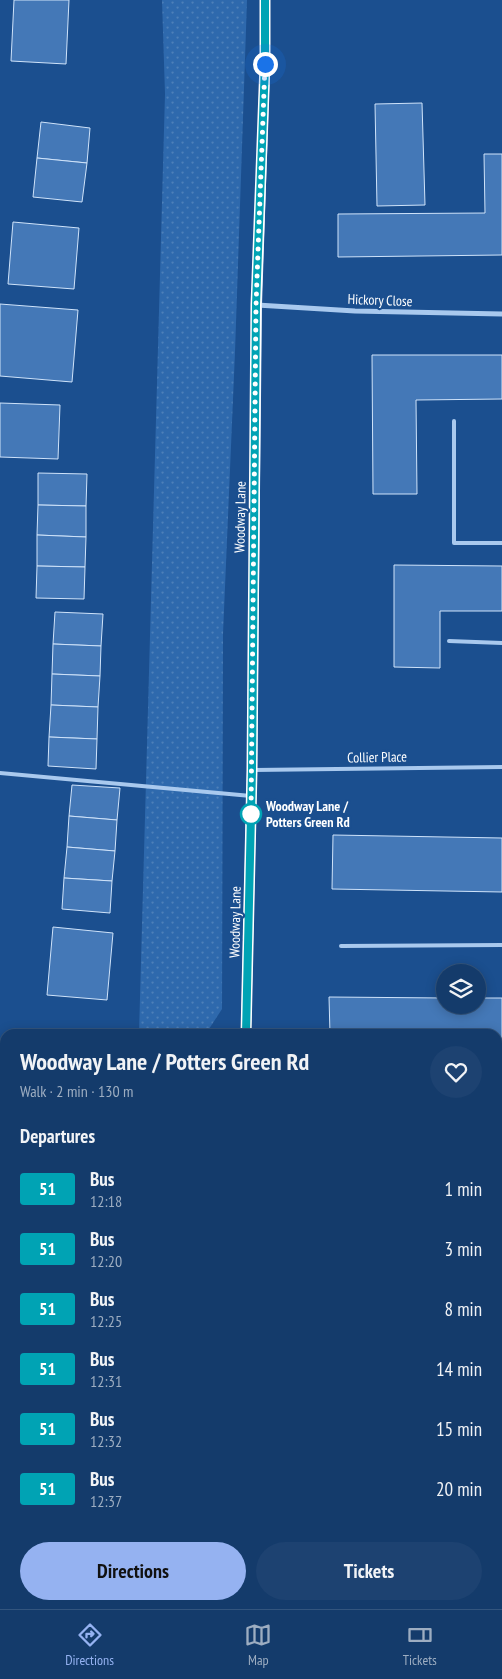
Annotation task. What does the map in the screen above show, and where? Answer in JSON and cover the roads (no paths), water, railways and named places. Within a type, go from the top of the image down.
[{"type":"street","name":"Woodway Lane","points":[[246,1029],[252,770],[256,305],[265,64],[265,0]]},
{"type":"street","name":"Hickory Close","points":[[256,305],[355,311],[502,314]]},
{"type":"lane","points":[[454,421],[454,543],[502,543]]},
{"type":"lane","points":[[449,642],[502,643]]},
{"type":"lane","name":"Collier Place","points":[[252,770],[502,767]]},
{"type":"lane","points":[[0,773],[251,796]]},
{"type":"lane","points":[[341,946],[502,945]]},
{"type":"place","name":"Woodway Lane / Potters Green Rd","points":[[251,814]]}]
